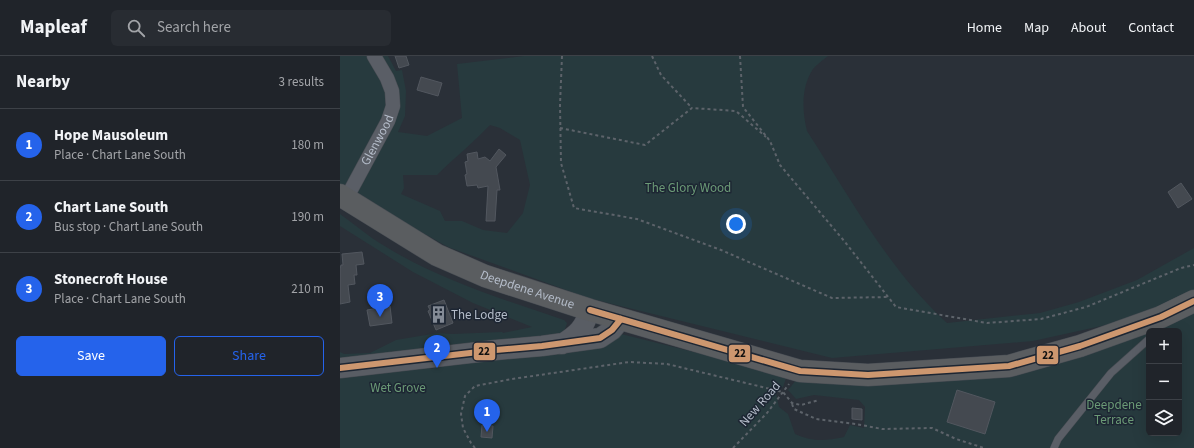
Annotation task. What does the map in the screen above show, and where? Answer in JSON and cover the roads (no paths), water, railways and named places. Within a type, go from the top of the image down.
[{"type":"highway","name":"Deepdene Avenue","points":[[343,197],[437,255],[485,276],[590,310],[800,371],[868,375],[1009,366],[1080,346],[1161,320],[1194,301]]},
{"type":"street","name":"Glenwood","points":[[343,197],[388,121],[393,106],[392,91],[387,78],[374,56]]},
{"type":"street","points":[[562,344],[581,330],[586,323],[590,310]]},
{"type":"street","points":[[340,368],[562,344],[600,338],[612,330],[621,319]]},
{"type":"lane","points":[[1054,448],[1058,439],[1111,373],[1146,341]]},
{"type":"place","name":"The Lodge","points":[[438,315]]},
{"type":"place","name":"Stonecroft House","points":[[380,317]]},
{"type":"place","name":"Chart Lane South","points":[[437,368]]},
{"type":"place","name":"Hope Mausoleum","points":[[487,432]]},
{"type":"park label","name":"The Glory Wood","points":[[688,188]]},
{"type":"park label","name":"Wet Grove","points":[[398,388]]},
{"type":"park label","name":"Deepdene Terrace","points":[[1114,412]]}]
